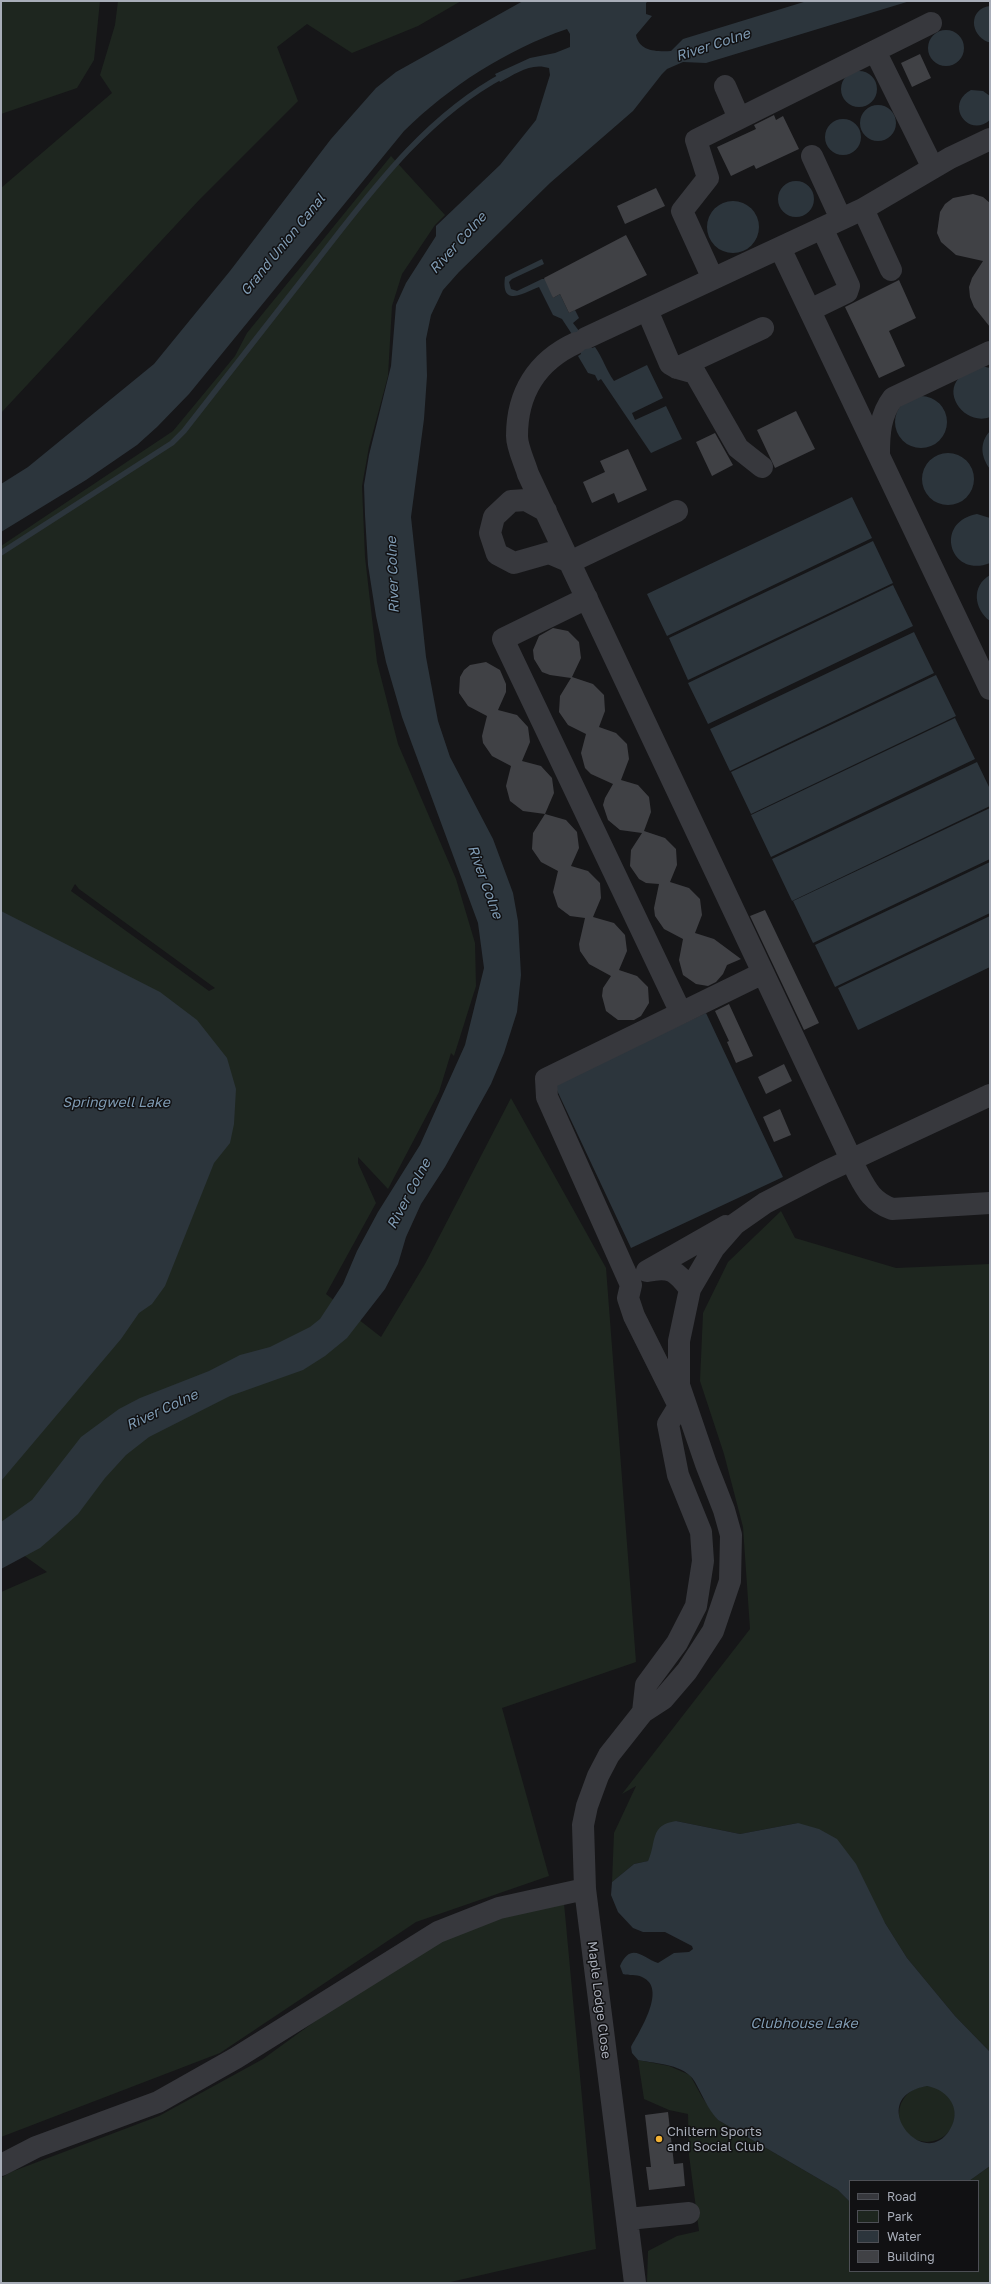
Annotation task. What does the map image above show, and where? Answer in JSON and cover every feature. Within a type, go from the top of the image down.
[{"type":"street","points":[[713,279],[682,211],[708,178],[696,140],[931,23]]},
{"type":"street","points":[[875,51],[933,168]]},
{"type":"street","points":[[725,86],[739,118]]},
{"type":"street","points":[[990,139],[933,168],[863,209],[562,350],[540,367],[521,400],[517,437],[528,474],[851,1161],[868,1194],[880,1205],[892,1209],[990,1203]]},
{"type":"street","points":[[810,310],[847,292],[849,286],[812,156]]},
{"type":"street","points":[[863,209],[891,270]]},
{"type":"street","points":[[780,248],[990,689]]},
{"type":"street","points":[[647,310],[670,364],[677,368],[694,373],[738,448],[762,467]]},
{"type":"street","points":[[677,368],[763,328]]},
{"type":"street","points":[[879,456],[879,429],[888,405],[893,398],[990,352]]},
{"type":"street","points":[[546,511],[526,500],[512,501],[494,517],[490,533],[497,554],[514,563],[548,553],[570,562],[677,511]]},
{"type":"street","points":[[587,598],[503,639],[681,1013]]},
{"type":"street","points":[[639,1278],[547,1097],[546,1079],[763,973]]},
{"type":"street","points":[[637,1720],[663,1699],[687,1671],[713,1631],[730,1581],[731,1535],[728,1523],[679,1397],[634,1316],[628,1298],[639,1278],[748,1214],[818,1176],[990,1095]]},
{"type":"street","points":[[637,1720],[646,1685],[677,1643],[696,1606],[703,1561],[701,1532],[678,1475],[668,1424],[679,1397],[679,1341],[690,1289],[714,1248],[735,1224],[748,1214]]},
{"type":"street","points":[[639,1278],[661,1268],[677,1272],[690,1289]]},
{"type":"street","name":"Maple Lodge Close","points":[[634,2283],[628,2219],[585,1889],[582,1843],[587,1806],[609,1755],[637,1720]]},
{"type":"street","points":[[1,2165],[36,2147],[158,2102],[236,2058],[438,1932],[499,1908],[585,1889]]},
{"type":"street","points":[[628,2219],[689,2213]]},
{"type":"green space","points":[[1,1],[100,1],[94,60],[77,88],[1,114]]},
{"type":"green space","points":[[118,1],[461,1],[418,26],[352,53],[307,24],[277,47],[298,101],[200,199],[1,413],[1,188],[112,93],[100,75],[115,25]]},
{"type":"green space","points":[[391,156],[445,215],[435,225],[402,274],[392,306],[388,376],[369,447],[362,486],[365,557],[377,662],[398,744],[456,879],[475,943],[476,986],[454,1056],[451,1053],[439,1092],[388,1189],[358,1157],[358,1163],[376,1203],[326,1294],[381,1337],[425,1264],[511,1098],[606,1268],[636,1662],[502,1708],[549,1876],[416,1922],[220,2053],[1,2137],[1,1592],[47,1572],[1,1539],[1,546],[173,431],[235,356],[247,333]],"holes":[[[75,884],[79,889],[215,988],[209,991],[71,891]]]},
{"type":"green space","points":[[781,1211],[795,1238],[896,1268],[990,1264],[990,2052],[955,2016],[907,1958],[885,1923],[798,1823],[740,1834],[676,1821],[648,1861],[634,1864],[612,1882],[614,1833],[636,1786],[622,1794],[750,1629],[743,1527],[724,1454],[700,1381],[703,1313],[728,1262]]},
{"type":"green space","points":[[564,1903],[596,2249],[446,2283],[1,2283],[1,2178],[11,2172],[159,2116],[263,2059],[438,1932]]},
{"type":"green space","points":[[638,2060],[669,2066],[690,2075],[702,2097],[718,2120],[838,2190],[849,2201],[849,2272],[979,2272],[979,2180],[970,2180],[990,2166],[990,2283],[647,2283],[648,2251],[677,2236],[699,2231],[689,2155],[688,2114],[669,2110],[644,2099]]},
{"type":"green space","points":[[927,2086],[938,2088],[947,2094],[953,2103],[955,2114],[953,2125],[947,2134],[938,2140],[927,2142],[916,2140],[907,2134],[901,2125],[899,2114],[901,2103],[907,2094],[916,2088]]},
{"type":"water","points":[[523,1],[648,1],[646,3],[646,14],[652,16],[636,35],[638,40],[644,47],[654,51],[671,51],[683,39],[807,1],[910,1],[706,63],[683,62],[667,69],[633,111],[550,183],[459,272],[443,290],[431,315],[426,339],[427,376],[424,419],[411,517],[426,657],[438,721],[450,757],[493,839],[513,893],[518,921],[521,975],[517,1012],[504,1053],[491,1084],[445,1167],[421,1204],[406,1237],[398,1264],[385,1289],[347,1338],[325,1356],[303,1370],[230,1396],[149,1437],[126,1455],[105,1478],[78,1514],[55,1535],[40,1548],[1,1569],[1,1522],[32,1500],[81,1437],[119,1409],[140,1398],[209,1371],[240,1355],[270,1347],[310,1327],[320,1319],[343,1284],[357,1251],[378,1212],[420,1145],[465,1045],[484,968],[478,923],[402,717],[386,662],[376,616],[368,565],[364,485],[369,455],[391,366],[396,305],[406,283],[436,236],[436,226],[500,165],[536,120],[550,75],[549,68],[536,67],[517,72],[500,82],[495,74],[530,58],[555,53],[570,47],[570,34],[567,29],[522,47],[480,71],[440,99],[404,131],[189,394],[137,445],[86,480],[1,532],[1,484],[28,467],[154,364],[230,271],[331,139],[376,88],[396,72]]},
{"type":"water","points":[[990,6],[990,42],[988,42],[982,39],[978,34],[974,22],[978,12],[983,8]]},
{"type":"water","points":[[949,30],[959,35],[963,41],[963,55],[959,61],[953,65],[943,66],[933,61],[929,55],[928,45],[933,35],[939,31]]},
{"type":"water","points":[[859,71],[869,74],[874,79],[877,89],[874,99],[869,104],[859,107],[849,104],[844,99],[841,89],[844,79],[849,74]]},
{"type":"water","points":[[971,90],[983,91],[990,96],[990,120],[982,125],[967,123],[959,111],[959,103],[963,96]]},
{"type":"water","points":[[875,105],[881,105],[891,110],[896,123],[891,136],[881,141],[875,141],[865,136],[860,126],[860,120],[865,110]]},
{"type":"water","points":[[846,119],[856,124],[860,130],[860,144],[856,150],[850,154],[840,155],[830,150],[826,144],[825,134],[830,124],[836,120]]},
{"type":"water","points":[[799,181],[809,186],[813,192],[813,206],[809,212],[803,216],[793,217],[783,212],[779,206],[778,196],[783,186],[789,182]]},
{"type":"water","points":[[728,201],[738,201],[752,208],[759,222],[759,232],[752,246],[738,253],[728,253],[718,249],[711,242],[707,232],[707,222],[711,212],[718,205]]},
{"type":"water","points":[[542,259],[544,264],[512,279],[509,282],[511,289],[517,291],[542,279],[550,279],[553,298],[560,294],[569,313],[575,310],[579,318],[573,323],[592,348],[595,347],[614,381],[647,365],[663,398],[632,413],[635,420],[666,406],[682,439],[651,453],[601,379],[598,381],[595,375],[588,373],[578,356],[581,354],[579,345],[562,319],[553,315],[539,287],[514,296],[506,292],[505,277]]},
{"type":"water","points":[[981,366],[990,368],[990,417],[981,419],[973,417],[960,408],[955,401],[953,393],[955,385],[961,376]]},
{"type":"water","points":[[916,396],[926,396],[936,400],[943,407],[947,417],[947,427],[943,437],[936,444],[926,448],[916,448],[906,444],[899,437],[895,427],[895,417],[899,407],[906,400]]},
{"type":"water","points":[[990,431],[990,469],[982,450],[984,440]]},
{"type":"water","points":[[943,453],[953,453],[967,460],[974,474],[974,484],[967,498],[953,505],[943,505],[933,501],[926,494],[922,484],[922,474],[926,464],[933,457]]},
{"type":"water","points":[[852,497],[872,538],[667,636],[647,594]]},
{"type":"water","points":[[977,514],[990,518],[990,563],[976,566],[965,563],[957,557],[952,548],[951,537],[955,527],[963,519]]},
{"type":"water","points":[[873,541],[893,583],[688,680],[669,638]]},
{"type":"water","points":[[990,575],[990,621],[985,616],[978,604],[977,591],[984,580]]},
{"type":"water","points":[[893,585],[913,626],[708,724],[688,683]]},
{"type":"water","points":[[914,632],[934,673],[730,771],[710,729]]},
{"type":"water","points":[[936,675],[956,716],[751,814],[731,772]]},
{"type":"water","points":[[955,718],[975,759],[771,857],[751,815]]},
{"type":"water","points":[[977,762],[990,789],[990,806],[792,901],[772,859]]},
{"type":"water","points":[[990,808],[990,859],[813,943],[793,901]]},
{"type":"water","points":[[990,862],[990,913],[835,987],[815,945]]},
{"type":"water","name":"Springwell Lake","points":[[1,911],[160,992],[197,1020],[227,1058],[236,1089],[234,1124],[230,1143],[214,1163],[165,1286],[152,1304],[139,1313],[121,1339],[1,1481]]},
{"type":"water","points":[[990,916],[990,967],[858,1030],[838,988]]},
{"type":"water","points":[[706,1013],[783,1177],[631,1248],[554,1084]]},
{"type":"water","name":"Clubhouse Lake","points":[[676,1821],[740,1834],[798,1823],[819,1829],[837,1839],[856,1864],[885,1923],[907,1958],[955,2016],[990,2052],[990,2166],[970,2180],[849,2180],[849,2201],[838,2190],[718,2120],[708,2106],[695,2082],[685,2072],[678,2068],[638,2060],[632,2053],[631,2047],[645,2021],[652,2000],[652,1990],[649,1983],[642,1977],[623,1974],[620,1966],[628,1954],[638,1953],[658,1963],[674,1953],[689,1952],[693,1949],[692,1946],[665,1932],[643,1932],[633,1928],[618,1912],[611,1895],[612,1882],[634,1864],[648,1861],[655,1835],[662,1826]],"holes":[[[927,2086],[942,2092],[952,2102],[954,2109],[955,2116],[949,2131],[938,2141],[925,2143],[914,2138],[904,2128],[899,2116],[900,2103],[909,2093]]]},
{"type":"building","points":[[920,54],[931,78],[912,87],[901,63]]},
{"type":"building","points":[[774,115],[776,120],[783,116],[799,149],[756,169],[754,165],[731,176],[717,147],[756,129],[754,125]]},
{"type":"building","points":[[656,188],[665,206],[625,224],[617,206]]},
{"type":"building","points":[[973,194],[983,197],[990,203],[990,327],[974,307],[970,297],[969,287],[972,278],[983,261],[956,255],[941,242],[937,233],[940,212],[945,204],[953,198]]},
{"type":"building","points":[[626,235],[647,275],[569,313],[560,294],[553,298],[544,278]]},
{"type":"building","points":[[899,280],[916,318],[889,331],[905,366],[879,378],[845,307]]},
{"type":"building","points":[[796,411],[815,449],[775,468],[757,430]]},
{"type":"building","points":[[715,433],[733,465],[712,476],[696,442]]},
{"type":"building","points":[[628,449],[647,490],[618,503],[614,493],[592,503],[583,482],[605,472],[600,461]]},
{"type":"building","points":[[553,628],[568,631],[579,642],[581,658],[572,677],[593,684],[604,695],[605,711],[599,727],[616,733],[627,744],[629,759],[621,780],[638,785],[649,797],[651,812],[644,831],[665,838],[676,849],[677,865],[670,882],[689,888],[700,899],[702,915],[695,933],[714,939],[741,959],[727,965],[723,974],[716,982],[708,986],[696,984],[683,975],[679,960],[683,939],[664,929],[655,916],[654,908],[659,884],[646,883],[639,879],[630,866],[631,850],[642,833],[620,830],[608,820],[603,805],[605,798],[613,784],[591,774],[585,768],[581,753],[586,734],[568,725],[559,712],[560,696],[571,678],[550,675],[542,672],[534,659],[533,650],[539,636]]},
{"type":"building","points":[[486,662],[500,670],[506,684],[506,692],[498,710],[517,715],[528,727],[530,742],[522,761],[541,766],[552,778],[554,793],[545,814],[523,811],[510,801],[506,786],[511,766],[492,756],[483,743],[482,736],[487,716],[468,706],[459,693],[460,677],[464,670],[470,665]]},
{"type":"building","points":[[545,814],[566,820],[577,832],[579,848],[571,866],[588,871],[600,883],[601,898],[593,917],[614,923],[625,935],[627,951],[619,970],[637,976],[648,987],[649,1003],[641,1016],[634,1020],[618,1020],[606,1011],[602,996],[603,988],[611,976],[589,964],[580,951],[579,944],[585,918],[570,916],[558,907],[553,892],[558,871],[541,862],[532,849],[533,833]]},
{"type":"building","points":[[765,910],[819,1023],[804,1030],[750,916]]},
{"type":"building","points":[[729,1004],[753,1056],[736,1063],[727,1042],[729,1041],[715,1011]]},
{"type":"building","points":[[784,1064],[792,1081],[766,1094],[758,1077]]},
{"type":"building","points":[[780,1109],[791,1135],[774,1142],[763,1117]]},
{"type":"building","name":"Chiltern Sports and Social Club","points":[[668,2112],[674,2164],[683,2163],[685,2186],[649,2190],[646,2167],[651,2167],[645,2115]]},
{"type":"waterway","points":[[1,553],[172,443],[184,431],[357,210],[401,158],[424,134],[449,112],[475,92],[504,75]]},
{"type":"place","name":"Chiltern Sports and Social Club","points":[[659,2139]]},
{"type":"water label","name":"River Colne","points":[[713,45]]},
{"type":"water label","name":"River Colne","points":[[458,243]]},
{"type":"water label","name":"Grand Union Canal","points":[[283,245]]},
{"type":"water label","name":"River Colne","points":[[393,575]]},
{"type":"water label","name":"River Colne","points":[[485,882]]},
{"type":"water label","name":"River Colne","points":[[409,1194]]},
{"type":"water label","name":"River Colne","points":[[162,1410]]}]
